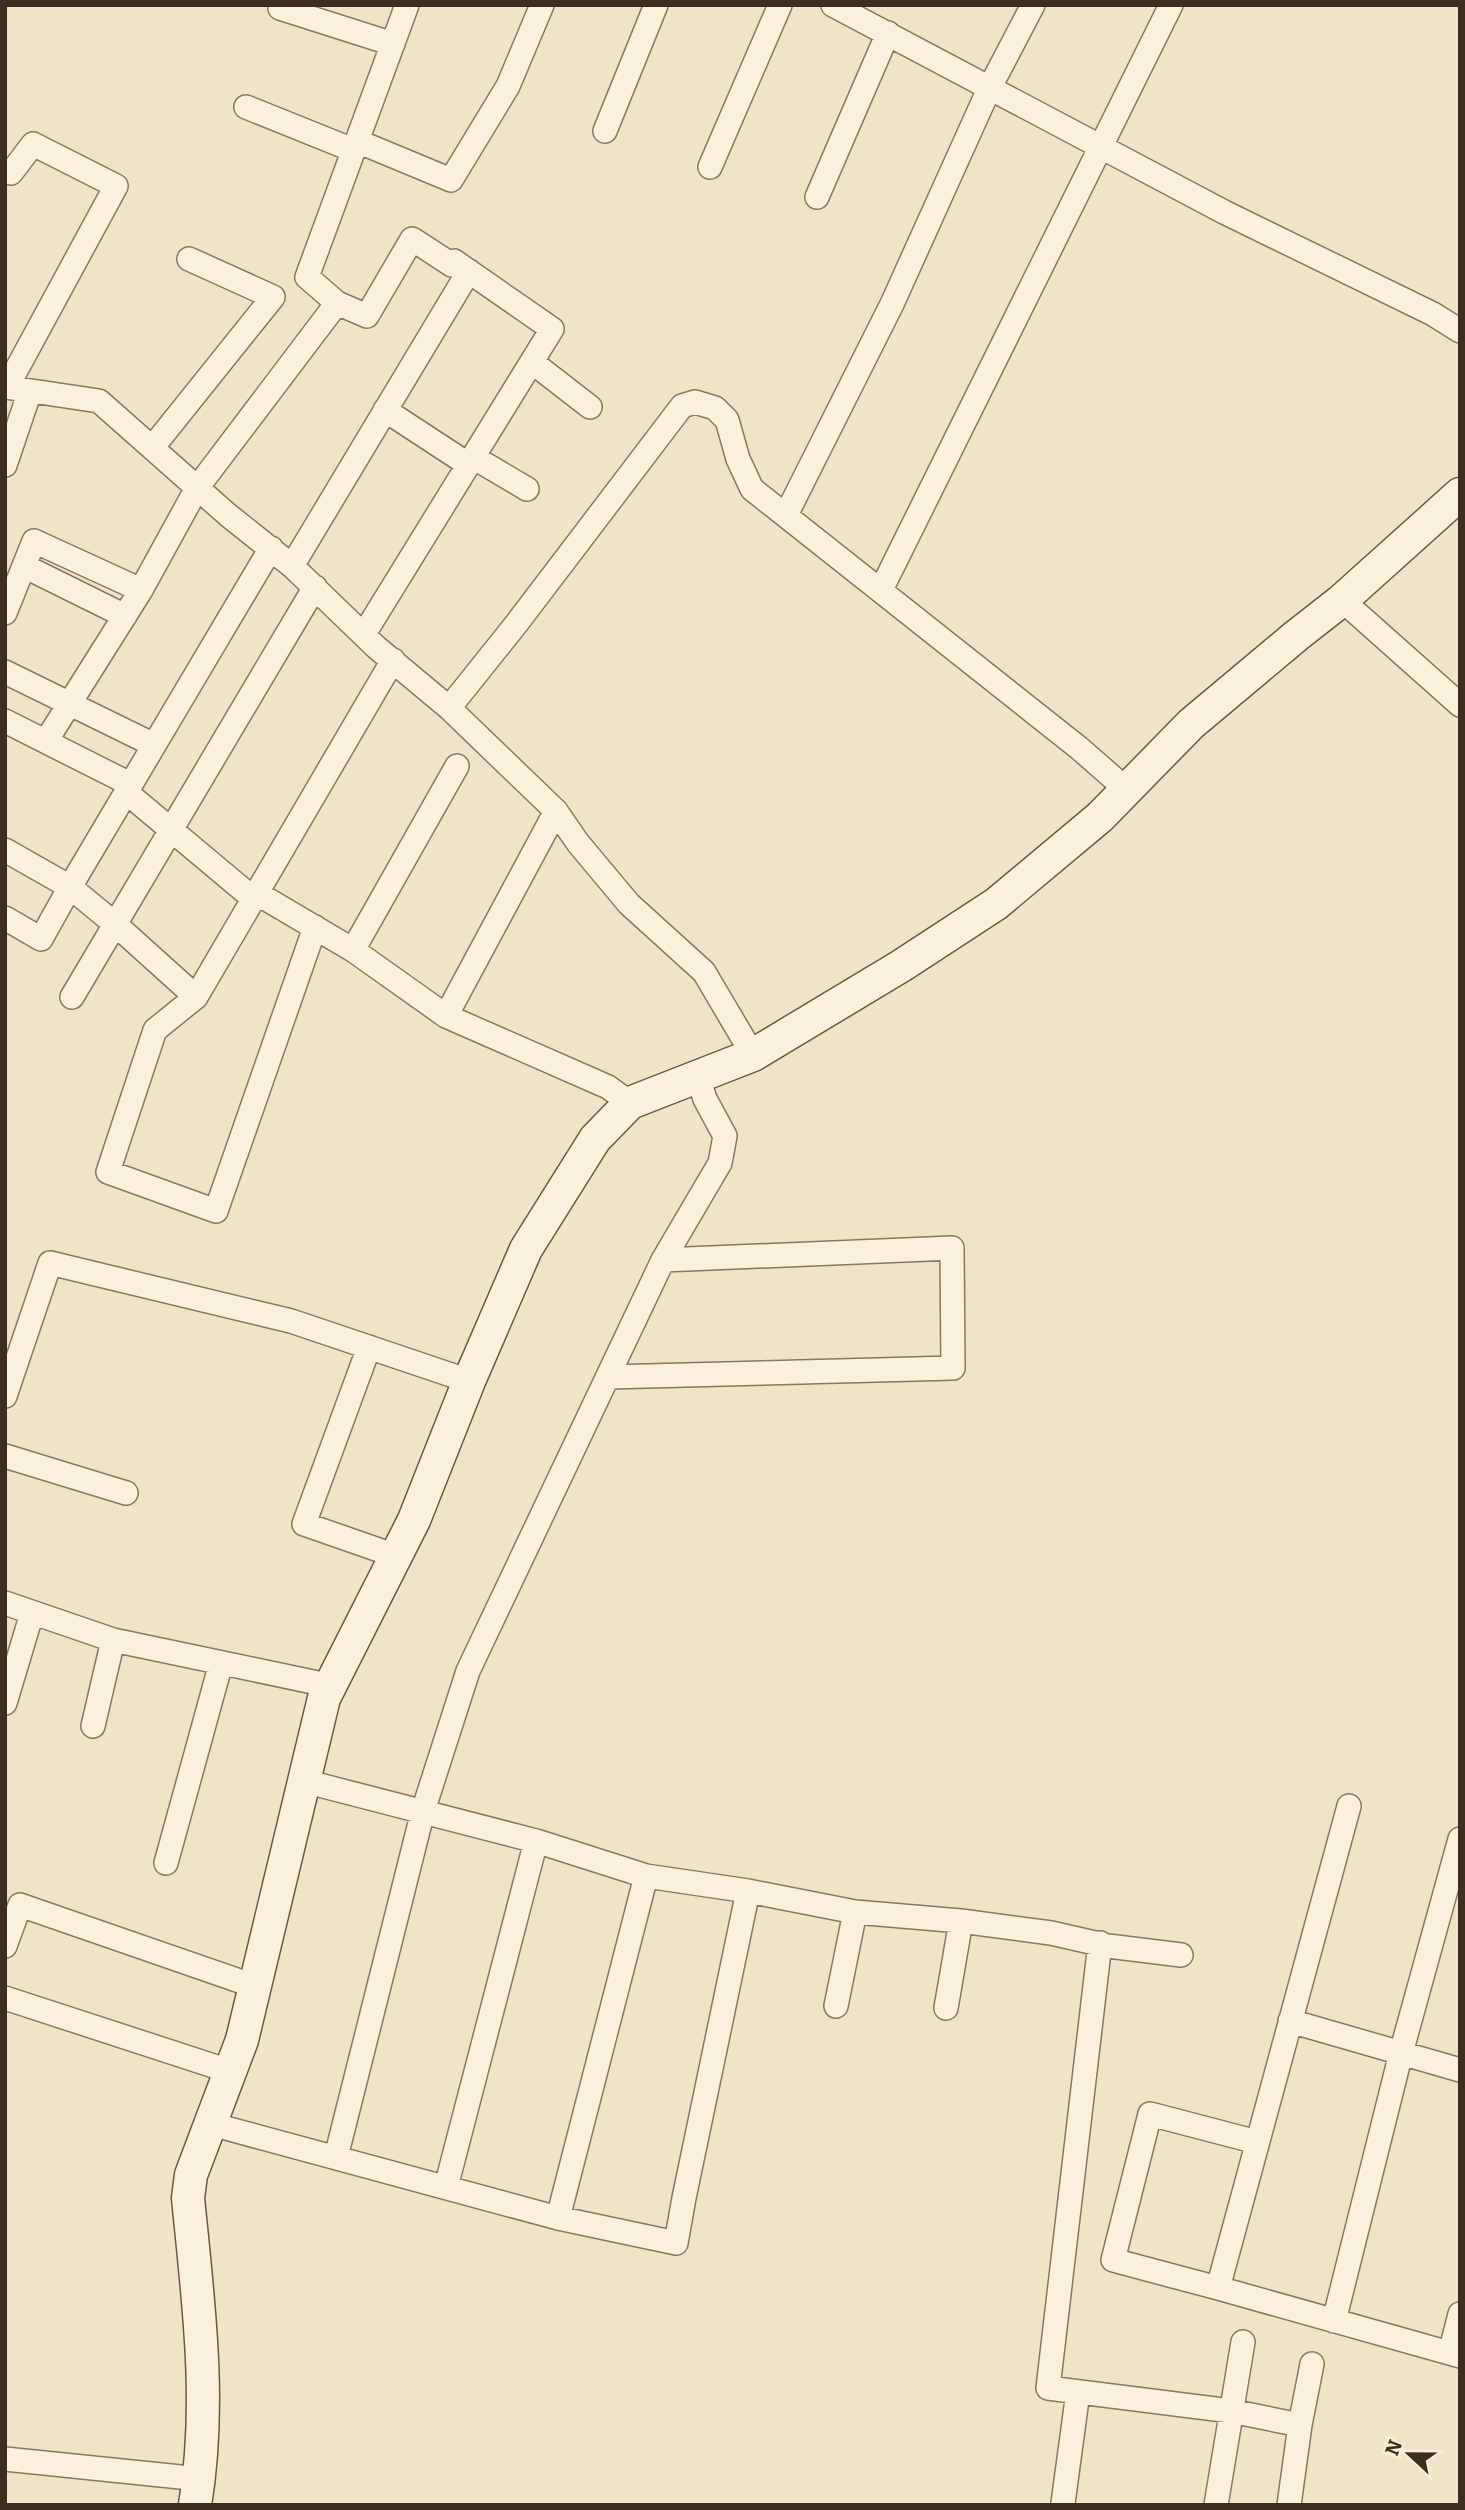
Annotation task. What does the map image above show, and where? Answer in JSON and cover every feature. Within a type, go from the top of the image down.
[{"type":"street","points":[[281,5],[280,8],[393,44]]},
{"type":"street","points":[[364,634],[552,329],[454,261],[452,265],[412,239],[367,316],[337,303],[307,277],[407,5]]},
{"type":"street","points":[[246,107],[451,180],[508,86],[542,5]]},
{"type":"street","points":[[605,131],[656,5]]},
{"type":"street","points":[[710,167],[780,5]]},
{"type":"street","points":[[833,5],[1224,212],[1433,314],[1460,331]]},
{"type":"street","points":[[786,515],[892,304],[989,89],[1033,5]]},
{"type":"street","points":[[881,590],[1171,5]]},
{"type":"street","points":[[817,197],[888,33]]},
{"type":"street","points":[[7,176],[33,144],[116,186],[6,387],[99,401],[197,488],[292,566],[364,634],[449,708],[556,811],[578,843],[629,904],[704,972],[753,1055]]},
{"type":"street","points":[[152,448],[273,297],[189,259]]},
{"type":"street","points":[[292,566],[469,271]]},
{"type":"street","points":[[46,741],[141,590],[197,488],[337,303]]},
{"type":"street","points":[[532,362],[590,408]]},
{"type":"street","points":[[5,465],[30,391]]},
{"type":"street","points":[[449,708],[686,403],[695,402],[715,408],[727,420],[738,459],[752,489],[1079,748],[1127,790]]},
{"type":"street","points":[[385,410],[471,461],[527,489]]},
{"type":"street","points":[[5,2459],[197,2492],[203,2355],[188,2198],[191,2175],[242,2040],[324,1698],[414,1520],[469,1381],[526,1249],[595,1139],[630,1103],[753,1055],[901,966],[996,904],[1100,817],[1191,724],[1342,600],[1460,494]]},
{"type":"street","points":[[5,613],[34,541],[141,590]]},
{"type":"street","points":[[5,918],[41,939],[271,548]]},
{"type":"street","points":[[24,566],[125,616]]},
{"type":"street","points":[[72,997],[315,587]]},
{"type":"street","points":[[1342,600],[1460,705]]},
{"type":"street","points":[[315,927],[216,1211],[108,1172],[155,1030],[196,997],[393,660]]},
{"type":"street","points":[[5,672],[154,745]]},
{"type":"street","points":[[5,720],[128,788],[170,829],[256,897],[354,950],[446,1016],[608,1087],[630,1103]]},
{"type":"street","points":[[354,950],[457,765]]},
{"type":"street","points":[[446,1016],[556,811]]},
{"type":"street","points":[[5,850],[70,887],[196,997]]},
{"type":"street","points":[[336,2157],[423,1811],[468,1671],[663,1260],[720,1163],[725,1136],[705,1099],[698,1077]]},
{"type":"street","points":[[608,1377],[953,1368],[952,1248],[663,1260]]},
{"type":"street","points":[[5,1396],[50,1263],[291,1321],[469,1381]]},
{"type":"street","points":[[369,1347],[304,1524],[396,1556]]},
{"type":"street","points":[[5,1456],[127,1493]]},
{"type":"street","points":[[5,1603],[113,1640],[332,1686]]},
{"type":"street","points":[[5,1703],[32,1613]]},
{"type":"street","points":[[93,1726],[113,1640]]},
{"type":"street","points":[[166,1863],[221,1663]]},
{"type":"street","points":[[304,1781],[536,1841],[646,1876],[748,1891],[855,1912],[961,1921],[1181,1955]]},
{"type":"street","points":[[1218,2288],[1349,1806]]},
{"type":"street","points":[[1334,2321],[1401,2053],[1460,1839]]},
{"type":"street","points":[[446,2187],[536,1841]]},
{"type":"street","points":[[558,2218],[646,1876]]},
{"type":"street","points":[[211,2124],[558,2218],[677,2243],[748,1891]]},
{"type":"street","points":[[5,1946],[20,1905],[254,1986]]},
{"type":"street","points":[[836,2006],[855,1912]]},
{"type":"street","points":[[946,2008],[961,1921]]},
{"type":"street","points":[[1100,1944],[1048,2388],[1231,2411],[1300,2425]]},
{"type":"street","points":[[5,1998],[229,2071]]},
{"type":"street","points":[[1290,2021],[1460,2070]]},
{"type":"street","points":[[1258,2141],[1150,2114],[1113,2260],[1455,2355],[1460,2314]]},
{"type":"street","points":[[1216,2505],[1242,2342]]},
{"type":"street","points":[[1289,2505],[1312,2364]]},
{"type":"street","points":[[1066,2504],[1078,2392]]}]
